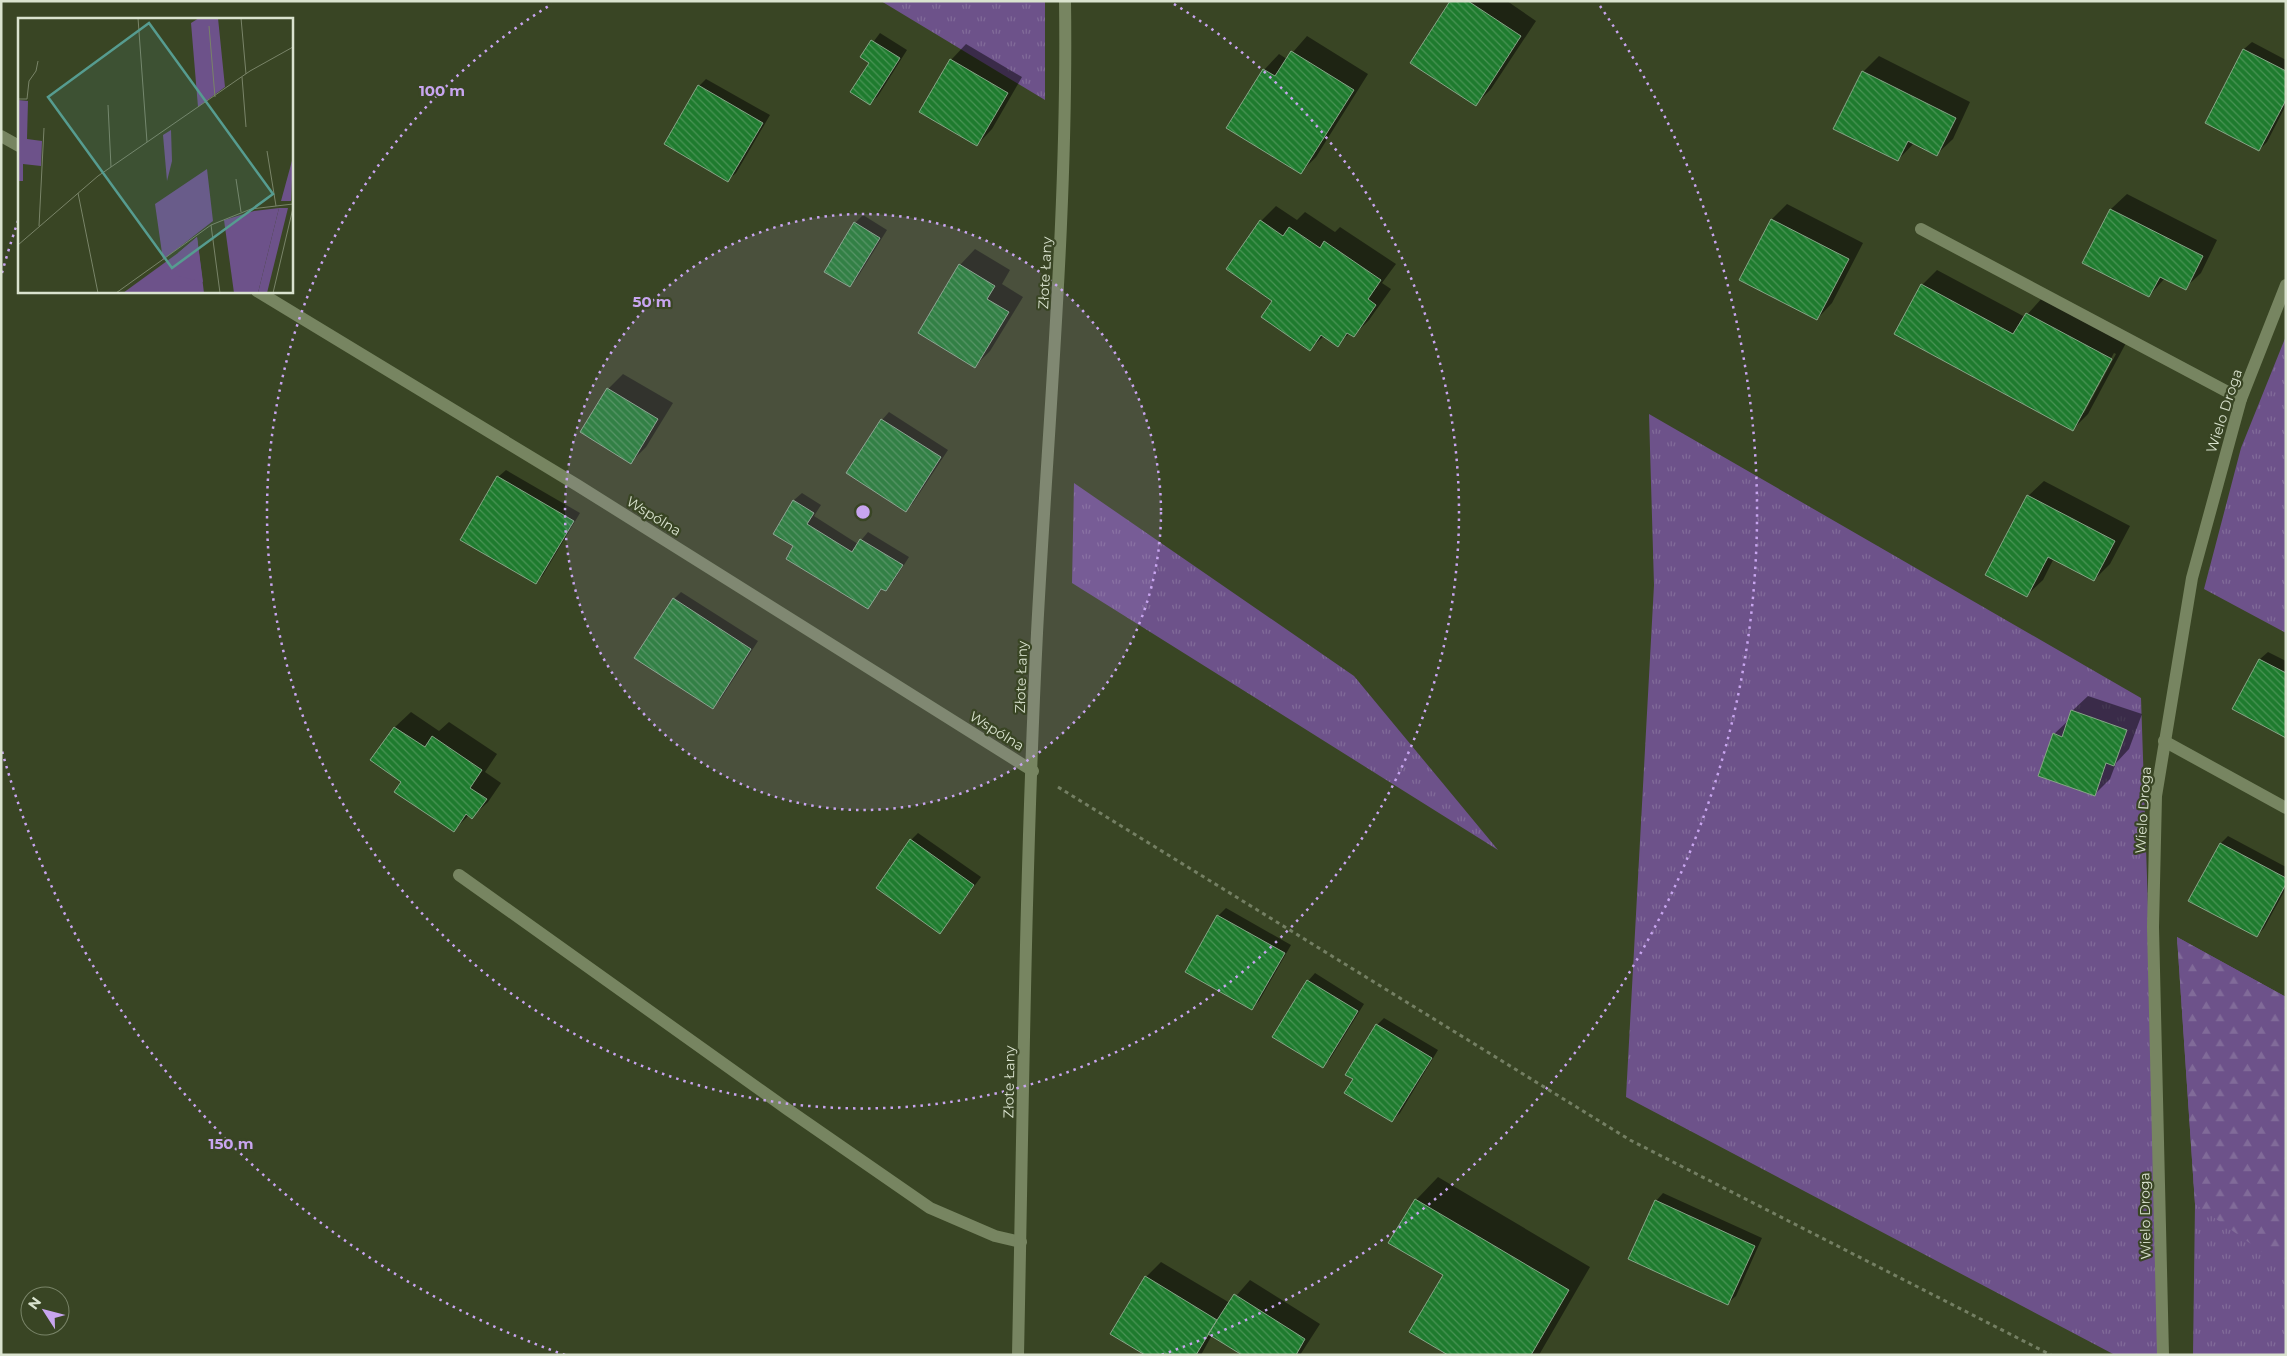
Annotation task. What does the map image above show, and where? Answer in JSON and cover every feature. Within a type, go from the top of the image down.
[{"type":"street","name":"Złote Łany","points":[[1018,1355],[1027,926],[1037,635],[1063,218],[1065,1]]},
{"type":"street","points":[[1,136],[18,145]]},
{"type":"street","points":[[1921,230],[2241,399]]},
{"type":"street","name":"Wielo Droga","points":[[2163,1355],[2153,927],[2156,796],[2192,578],[2241,399],[2286,285]]},
{"type":"street","name":"Wspólna","points":[[259,292],[577,485],[1033,771]]},
{"type":"street","points":[[2164,741],[2286,808]]},
{"type":"street","points":[[459,875],[787,1109],[930,1208],[995,1236],[1021,1242]]},
{"type":"path","points":[[1033,771],[1630,1140],[2051,1355]]},
{"type":"green space","points":[[881,1],[1045,1],[1045,100]]},
{"type":"green space","points":[[2286,336],[2286,633],[2204,589],[2241,448]]},
{"type":"green space","points":[[1649,414],[2141,698],[2163,1355],[2115,1355],[1626,1097],[1654,585]]},
{"type":"green space","points":[[1074,483],[1354,676],[1498,850],[1072,583]]},
{"type":"green space","points":[[2177,937],[2286,997],[2286,1355],[2193,1355],[2195,1204]]},
{"type":"green space","points":[[2177,937],[2286,997],[2286,1269],[2195,1204]]},
{"type":"building","points":[[1450,1],[1468,1],[1521,36],[1476,106],[1410,63]]},
{"type":"building","points":[[871,40],[900,58],[870,105],[850,92],[869,63],[860,57]]},
{"type":"building","points":[[2243,49],[2286,71],[2286,100],[2259,151],[2205,123]]},
{"type":"building","points":[[1291,51],[1354,90],[1301,174],[1226,128],[1263,69],[1275,76]]},
{"type":"building","points":[[950,59],[1008,93],[977,146],[919,112]]},
{"type":"building","points":[[1862,71],[1956,118],[1937,156],[1908,141],[1898,161],[1833,129]]},
{"type":"building","points":[[698,85],[763,123],[728,182],[664,144]]},
{"type":"building","points":[[2110,209],[2203,256],[2186,290],[2160,277],[2149,297],[2082,263]]},
{"type":"building","points":[[1771,219],[1849,259],[1817,320],[1739,280]]},
{"type":"building","points":[[1260,220],[1283,236],[1289,227],[1320,248],[1324,241],[1381,280],[1368,299],[1376,305],[1354,337],[1347,333],[1338,347],[1321,335],[1310,351],[1261,317],[1272,301],[1226,269]]},
{"type":"building","points":[[854,222],[880,238],[850,287],[824,272]]},
{"type":"building","points":[[959,264],[995,286],[987,299],[1009,312],[975,368],[918,333]]},
{"type":"building","points":[[1921,284],[2013,334],[2026,313],[2112,359],[2073,431],[1894,334]]},
{"type":"building","points":[[607,388],[658,419],[631,464],[580,432]]},
{"type":"building","points":[[881,419],[941,457],[906,512],[846,473]]},
{"type":"building","points":[[497,476],[574,521],[536,584],[460,540]]},
{"type":"building","points":[[2027,495],[2115,541],[2094,581],[2048,557],[2027,597],[1985,575]]},
{"type":"building","points":[[793,500],[814,513],[807,524],[852,552],[860,539],[903,565],[886,591],[881,589],[868,609],[786,559],[793,546],[773,534]]},
{"type":"building","points":[[673,598],[751,649],[713,709],[634,658]]},
{"type":"building","points":[[2259,659],[2286,673],[2286,738],[2232,709]]},
{"type":"building","points":[[2071,710],[2127,730],[2114,766],[2106,763],[2095,796],[2038,776],[2053,733],[2062,737]]},
{"type":"building","points":[[394,727],[425,747],[432,736],[482,770],[470,788],[487,799],[472,819],[466,814],[454,832],[394,792],[401,782],[370,760]]},
{"type":"building","points":[[910,839],[974,885],[940,934],[876,888]]},
{"type":"building","points":[[2220,843],[2286,878],[2286,884],[2257,937],[2188,901]]},
{"type":"building","points":[[1217,915],[1285,953],[1252,1010],[1185,972]]},
{"type":"building","points":[[1307,980],[1358,1011],[1323,1068],[1272,1037]]},
{"type":"building","points":[[1376,1024],[1432,1058],[1392,1122],[1344,1093],[1353,1079],[1345,1075]]},
{"type":"building","points":[[1415,1199],[1569,1290],[1531,1355],[1448,1355],[1409,1332],[1443,1275],[1388,1243]]},
{"type":"building","points":[[1655,1200],[1755,1246],[1728,1305],[1628,1259]]},
{"type":"building","points":[[1145,1276],[1217,1320],[1196,1355],[1145,1355],[1110,1334]]},
{"type":"building","points":[[1234,1294],[1305,1339],[1296,1355],[1242,1355],[1208,1334]]}]
